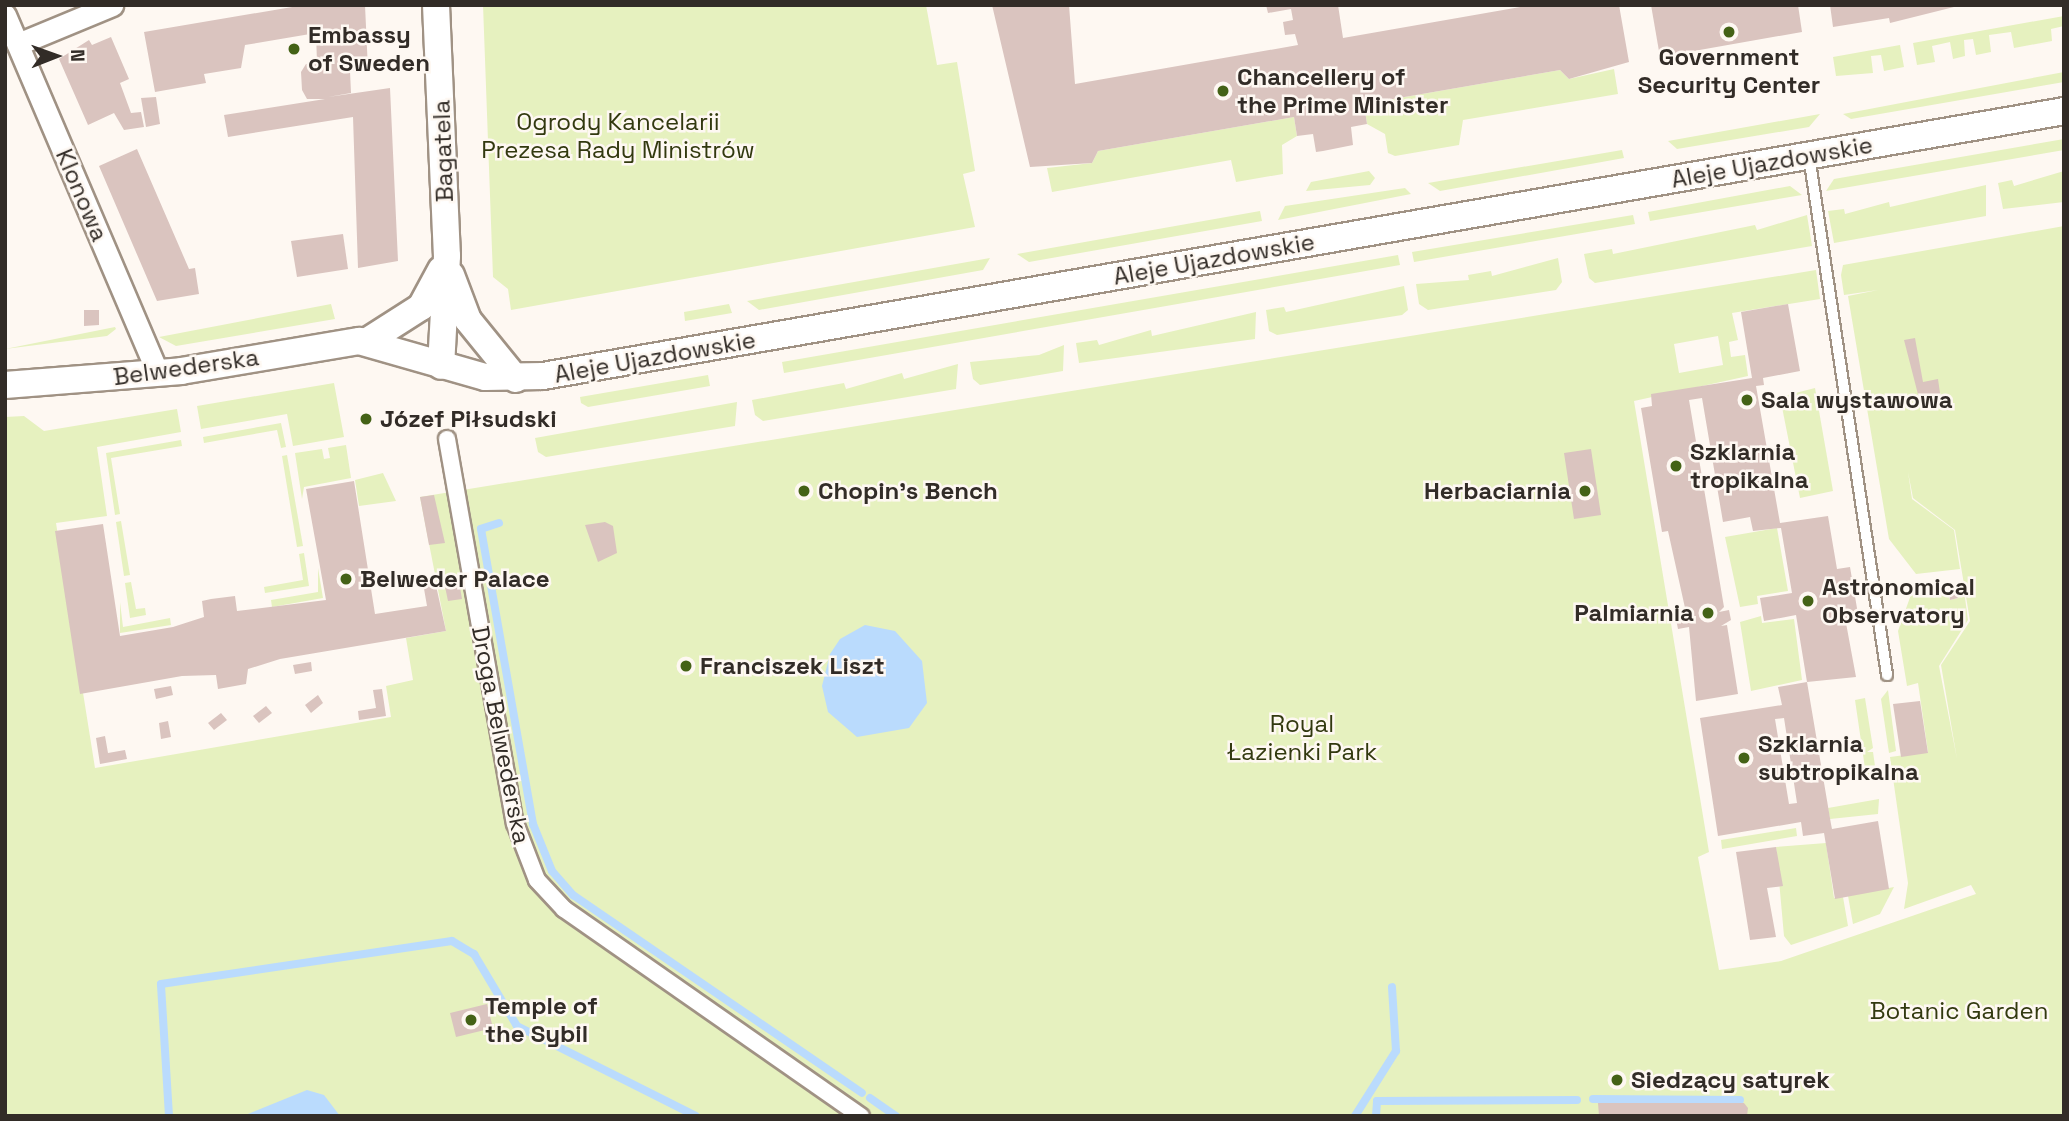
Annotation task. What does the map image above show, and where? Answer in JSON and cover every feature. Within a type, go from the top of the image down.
[{"type":"street","points":[[18,44],[112,5]]},
{"type":"street","name":"Bagatela","points":[[436,5],[447,256],[441,366]]},
{"type":"street","name":"Klonowa","points":[[5,15],[158,374]]},
{"type":"street","name":"Aleje Ujazdowskie","points":[[366,342],[441,366],[516,379],[2064,111]]},
{"type":"street","points":[[366,342],[421,307],[447,256]]},
{"type":"street","name":"Bagatela","points":[[447,256],[468,320],[516,379]]},
{"type":"street","name":"Belwederska","points":[[5,385],[158,374],[366,342]]},
{"type":"street","name":"Droga Belwederska","points":[[447,439],[515,823],[537,880],[564,909],[861,1116]]},
{"type":"lane","points":[[1808,155],[1887,676]]},
{"type":"green space","name":"Ogrody Kancelarii Prezesa Rady Ministrów","points":[[483,5],[926,5],[937,65],[957,62],[975,171],[963,174],[975,227],[511,310],[508,289],[493,277]]},
{"type":"green space","points":[[2064,16],[2064,26],[2051,29],[2052,41],[2014,48],[2011,32],[1989,35],[1991,52],[1976,55],[1973,39],[1964,40],[1965,56],[1953,59],[1950,42],[1932,46],[1935,62],[1917,65],[1913,43]]},
{"type":"green space","points":[[1900,45],[1904,67],[1884,71],[1881,55],[1871,56],[1873,73],[1836,76],[1833,57]]},
{"type":"green space","points":[[1614,69],[1618,94],[1463,120],[1459,145],[1395,156],[1388,153],[1385,134],[1367,124],[1364,104],[1560,70],[1569,79]]},
{"type":"green space","points":[[2064,72],[2064,82],[1851,119],[1843,114]]},
{"type":"green space","points":[[1820,114],[1809,127],[1677,149],[1668,141]]},
{"type":"green space","points":[[1294,117],[1297,136],[1282,145],[1283,174],[1236,182],[1231,160],[1052,192],[1047,168],[1092,163],[1098,151]]},
{"type":"green space","points":[[2064,139],[2064,150],[1826,191],[1834,179]]},
{"type":"green space","points":[[1622,150],[1624,158],[1440,191],[1428,183]]},
{"type":"green space","points":[[1369,171],[1375,178],[1370,185],[1306,191],[1311,182]]},
{"type":"green space","points":[[2064,171],[2064,202],[2003,209],[1998,183],[2012,180],[2014,186]]},
{"type":"green space","points":[[1986,185],[1986,216],[1834,243],[1828,211],[1844,209],[1845,214],[1889,202],[1890,207]]},
{"type":"green space","points":[[1790,186],[1802,195],[1650,221],[1648,212]]},
{"type":"green space","points":[[1405,188],[1411,194],[1278,220],[1285,206]]},
{"type":"green space","points":[[1260,211],[1262,221],[1029,262],[1017,254]]},
{"type":"green space","points":[[1633,215],[1635,224],[1414,262],[1412,252]]},
{"type":"green space","points":[[1807,215],[1812,246],[1595,283],[1589,278],[1584,254],[1612,249],[1613,254],[1755,225],[1757,230]]},
{"type":"green space","name":"Royal Łazienki Park","points":[[2064,226],[2064,1116],[5,1116],[5,417],[24,416],[44,431],[177,409],[181,432],[97,447],[107,516],[56,523],[95,768],[391,717],[386,686],[413,680],[406,638],[446,631],[420,497],[1816,270],[1820,299],[1732,313],[1738,340],[1729,342],[1731,357],[1745,355],[1748,376],[1634,401],[1709,852],[1698,857],[1719,970],[1781,961],[1976,894],[1971,885],[1904,909],[1908,883],[1890,757],[1928,752],[1918,683],[1907,686],[1898,631],[1913,589],[1945,586],[1950,600],[1958,598],[1956,587],[1963,583],[1968,620],[1939,666],[1957,759],[1941,665],[1970,621],[1955,530],[1913,498],[1908,472],[1912,499],[1954,530],[1960,569],[1916,574],[1889,539],[1848,296],[1878,290],[1844,295],[1841,275],[1843,265]],"holes":[[[1718,336],[1723,365],[1679,373],[1674,344]]]},
{"type":"green space","points":[[1398,255],[1400,265],[784,373],[782,362]]},
{"type":"green space","points":[[990,258],[983,270],[759,310],[747,301]]},
{"type":"green space","points":[[1558,258],[1562,282],[1556,290],[1428,310],[1419,304],[1416,284],[1469,280],[1468,275],[1491,271],[1492,276]]},
{"type":"green space","points":[[1404,286],[1408,310],[1402,315],[1277,335],[1269,331],[1266,310],[1284,307],[1286,312]]},
{"type":"green space","points":[[331,304],[335,319],[176,346],[159,337]]},
{"type":"green space","points":[[729,304],[732,313],[685,321],[684,312]]},
{"type":"green space","points":[[1256,312],[1255,339],[1079,363],[1076,343],[1097,340],[1099,345],[1151,330],[1152,336]]},
{"type":"green space","points":[[115,327],[107,336],[5,349]]},
{"type":"green space","points":[[1064,345],[1063,371],[980,385],[973,379],[970,362],[1039,355]]},
{"type":"green space","points":[[958,364],[956,389],[763,421],[755,415],[752,400],[844,383],[846,389],[902,373],[904,379]]},
{"type":"green space","points":[[708,375],[710,386],[588,407],[581,403],[580,397]]},
{"type":"green space","points":[[334,383],[344,437],[293,446],[287,414],[201,429],[197,406]]},
{"type":"green space","points":[[1815,388],[1833,491],[1800,498],[1780,397]]},
{"type":"green space","points":[[737,402],[735,426],[546,457],[538,452],[535,438]]},
{"type":"green space","points":[[281,423],[286,447],[281,448],[277,430],[204,443],[203,437]]},
{"type":"green space","points":[[181,440],[182,446],[111,458],[120,514],[115,515],[106,453]]},
{"type":"green space","points":[[346,445],[351,478],[304,487],[302,499],[295,453],[322,449],[324,459],[330,458],[328,448]]},
{"type":"green space","points":[[287,455],[303,546],[297,547],[282,456]]},
{"type":"green space","points":[[383,473],[396,501],[359,506],[355,480]]},
{"type":"green space","points":[[121,521],[130,575],[124,576],[116,522]]},
{"type":"green space","points":[[1777,528],[1788,591],[1757,596],[1758,604],[1740,607],[1725,537]]},
{"type":"green space","points":[[304,553],[309,586],[265,593],[264,587],[303,580],[299,554]]},
{"type":"green space","points":[[318,568],[323,598],[272,607],[271,600],[318,592]]},
{"type":"green space","points":[[131,582],[136,609],[145,608],[146,615],[130,618],[125,583]]},
{"type":"green space","points":[[120,602],[123,627],[170,618],[171,625],[120,633]]},
{"type":"green space","points":[[1761,616],[1762,623],[1794,619],[1802,680],[1751,691],[1740,622]]},
{"type":"green space","points":[[1888,690],[1896,751],[1889,753],[1881,699]]},
{"type":"green space","points":[[1865,698],[1873,748],[1867,752],[1873,752],[1877,780],[1867,782],[1855,700]]},
{"type":"green space","points":[[1879,799],[1878,814],[1830,819],[1828,808]]},
{"type":"green space","points":[[1796,828],[1797,836],[1722,849],[1721,840]]},
{"type":"green space","points":[[1826,843],[1834,898],[1843,897],[1848,926],[1791,945],[1784,936],[1776,847]]},
{"type":"green space","points":[[1894,887],[1880,914],[1853,924],[1848,896]]},
{"type":"water","points":[[865,625],[895,631],[922,661],[927,703],[909,728],[857,737],[828,712],[822,686],[830,654],[840,639]]},
{"type":"water","points":[[307,1090],[324,1095],[340,1116],[243,1116]]},
{"type":"building","points":[[304,5],[365,5],[368,70],[350,71],[351,93],[328,97],[390,88],[398,261],[358,268],[353,117],[228,137],[224,115],[325,99],[307,99],[302,90],[301,72],[306,64],[317,63],[316,33],[245,45],[241,68],[204,74],[206,83],[155,92],[144,32]]},
{"type":"building","name":"Chancellery of the Prime Minister","points":[[992,5],[1069,5],[1075,84],[1298,45],[1295,34],[1285,35],[1283,22],[1293,20],[1291,9],[1268,13],[1266,5],[1338,5],[1343,38],[1531,5],[1619,5],[1629,62],[1569,79],[1560,70],[1364,104],[1367,124],[1351,127],[1353,145],[1323,151],[1316,152],[1313,134],[1297,136],[1294,117],[1098,151],[1092,163],[1030,167]]},
{"type":"building","name":"Government Security Center","points":[[1651,5],[1798,5],[1802,32],[1660,57]]},
{"type":"building","points":[[1830,5],[1954,7],[1890,23],[1889,18],[1833,27]]},
{"type":"building","points":[[111,37],[129,79],[120,83],[131,113],[141,112],[144,127],[124,130],[114,113],[88,125],[59,59],[89,40],[92,45]]},
{"type":"building","points":[[156,97],[160,124],[146,127],[141,98]]},
{"type":"building","points":[[137,149],[189,269],[195,268],[199,294],[157,301],[99,166]]},
{"type":"building","points":[[343,234],[348,269],[297,277],[291,241]]},
{"type":"building","points":[[1788,304],[1800,371],[1763,378],[1764,385],[1756,386],[1780,523],[1828,516],[1837,569],[1850,567],[1859,620],[1846,623],[1856,677],[1807,682],[1796,615],[1764,621],[1760,598],[1792,593],[1781,528],[1753,531],[1750,517],[1723,522],[1702,398],[1689,400],[1724,607],[1719,612],[1729,610],[1731,620],[1721,626],[1727,625],[1738,694],[1696,701],[1689,627],[1678,629],[1676,619],[1687,617],[1668,531],[1662,532],[1641,408],[1652,406],[1651,394],[1752,378],[1741,312]]},
{"type":"building","points":[[84,310],[99,310],[99,325],[84,326]]},
{"type":"building","points":[[1915,338],[1923,382],[1938,379],[1942,407],[1922,410],[1904,340]]},
{"type":"building","name":"Herbaciarnia","points":[[1591,449],[1601,515],[1574,519],[1564,453]]},
{"type":"building","name":"Belweder Palace","points":[[354,481],[375,614],[427,606],[423,583],[435,581],[446,631],[280,659],[248,669],[246,684],[218,689],[216,675],[182,676],[80,694],[55,531],[103,524],[120,636],[173,627],[204,617],[202,601],[211,599],[235,596],[237,611],[326,600],[306,489]]},
{"type":"building","points":[[434,495],[445,543],[429,545],[420,497]]},
{"type":"building","points":[[605,522],[613,526],[617,553],[598,562],[585,525]]},
{"type":"building","points":[[458,575],[462,599],[448,601],[443,577]]},
{"type":"building","points":[[1956,587],[1958,598],[1950,600],[1948,588]]},
{"type":"building","points":[[311,662],[312,671],[295,674],[293,665]]},
{"type":"building","points":[[1807,682],[1832,829],[1878,821],[1889,889],[1835,899],[1824,833],[1803,836],[1801,822],[1718,836],[1700,718],[1782,705],[1778,687]],"holes":[[[1784,718],[1797,803],[1789,804],[1775,719]]]},
{"type":"building","points":[[171,686],[173,695],[156,699],[154,689]]},
{"type":"building","points":[[382,689],[386,716],[359,720],[358,711],[376,708],[373,690]]},
{"type":"building","points":[[318,695],[323,703],[311,713],[305,705]]},
{"type":"building","points":[[1920,701],[1928,753],[1901,757],[1893,704]]},
{"type":"building","points":[[266,706],[272,713],[259,723],[253,716]]},
{"type":"building","points":[[221,713],[227,720],[214,730],[208,723]]},
{"type":"building","points":[[168,721],[171,737],[161,739],[159,723]]},
{"type":"building","points":[[105,736],[108,753],[125,750],[127,759],[100,764],[96,738]]},
{"type":"building","points":[[1776,847],[1783,886],[1767,888],[1776,937],[1750,940],[1736,852]]},
{"type":"building","name":"Temple of the Sybil","points":[[487,1004],[493,1028],[456,1037],[450,1013]]},
{"type":"building","points":[[1598,1103],[1744,1103],[1748,1108],[1747,1116],[1599,1116]]},
{"type":"waterway","points":[[499,523],[481,529],[533,824],[552,871],[573,895],[862,1093]]},
{"type":"waterway","points":[[169,1116],[161,984],[452,941],[474,954],[517,1026],[696,1116]]},
{"type":"waterway","points":[[1355,1116],[1396,1051],[1392,987]]},
{"type":"waterway","points":[[870,1098],[896,1116]]},
{"type":"waterway","points":[[1593,1099],[1740,1100]]},
{"type":"waterway","points":[[1376,1116],[1377,1101],[1577,1100]]},
{"type":"place","name":"Government Security Center","points":[[1729,32]]},
{"type":"place","name":"Embassy of Sweden","points":[[294,49]]},
{"type":"place","name":"Chancellery of the Prime Minister","points":[[1223,91]]},
{"type":"place","name":"Sala wystawowa","points":[[1747,400]]},
{"type":"place","name":"Józef Piłsudski","points":[[366,419]]},
{"type":"place","name":"Szklarnia tropikalna","points":[[1676,466]]},
{"type":"place","name":"Chopin's Bench","points":[[804,491]]},
{"type":"place","name":"Herbaciarnia","points":[[1585,491]]},
{"type":"place","name":"Belweder Palace","points":[[346,579]]},
{"type":"place","name":"Astronomical Observatory","points":[[1808,601]]},
{"type":"place","name":"Palmiarnia","points":[[1708,613]]},
{"type":"place","name":"Franciszek Liszt","points":[[686,666]]},
{"type":"place","name":"Szklarnia subtropikalna","points":[[1744,758]]},
{"type":"place","name":"Temple of the Sybil","points":[[471,1020]]},
{"type":"place","name":"Siedzący satyrek","points":[[1617,1080]]},
{"type":"park label","name":"Botanic Garden","points":[[1959,1011]]}]
